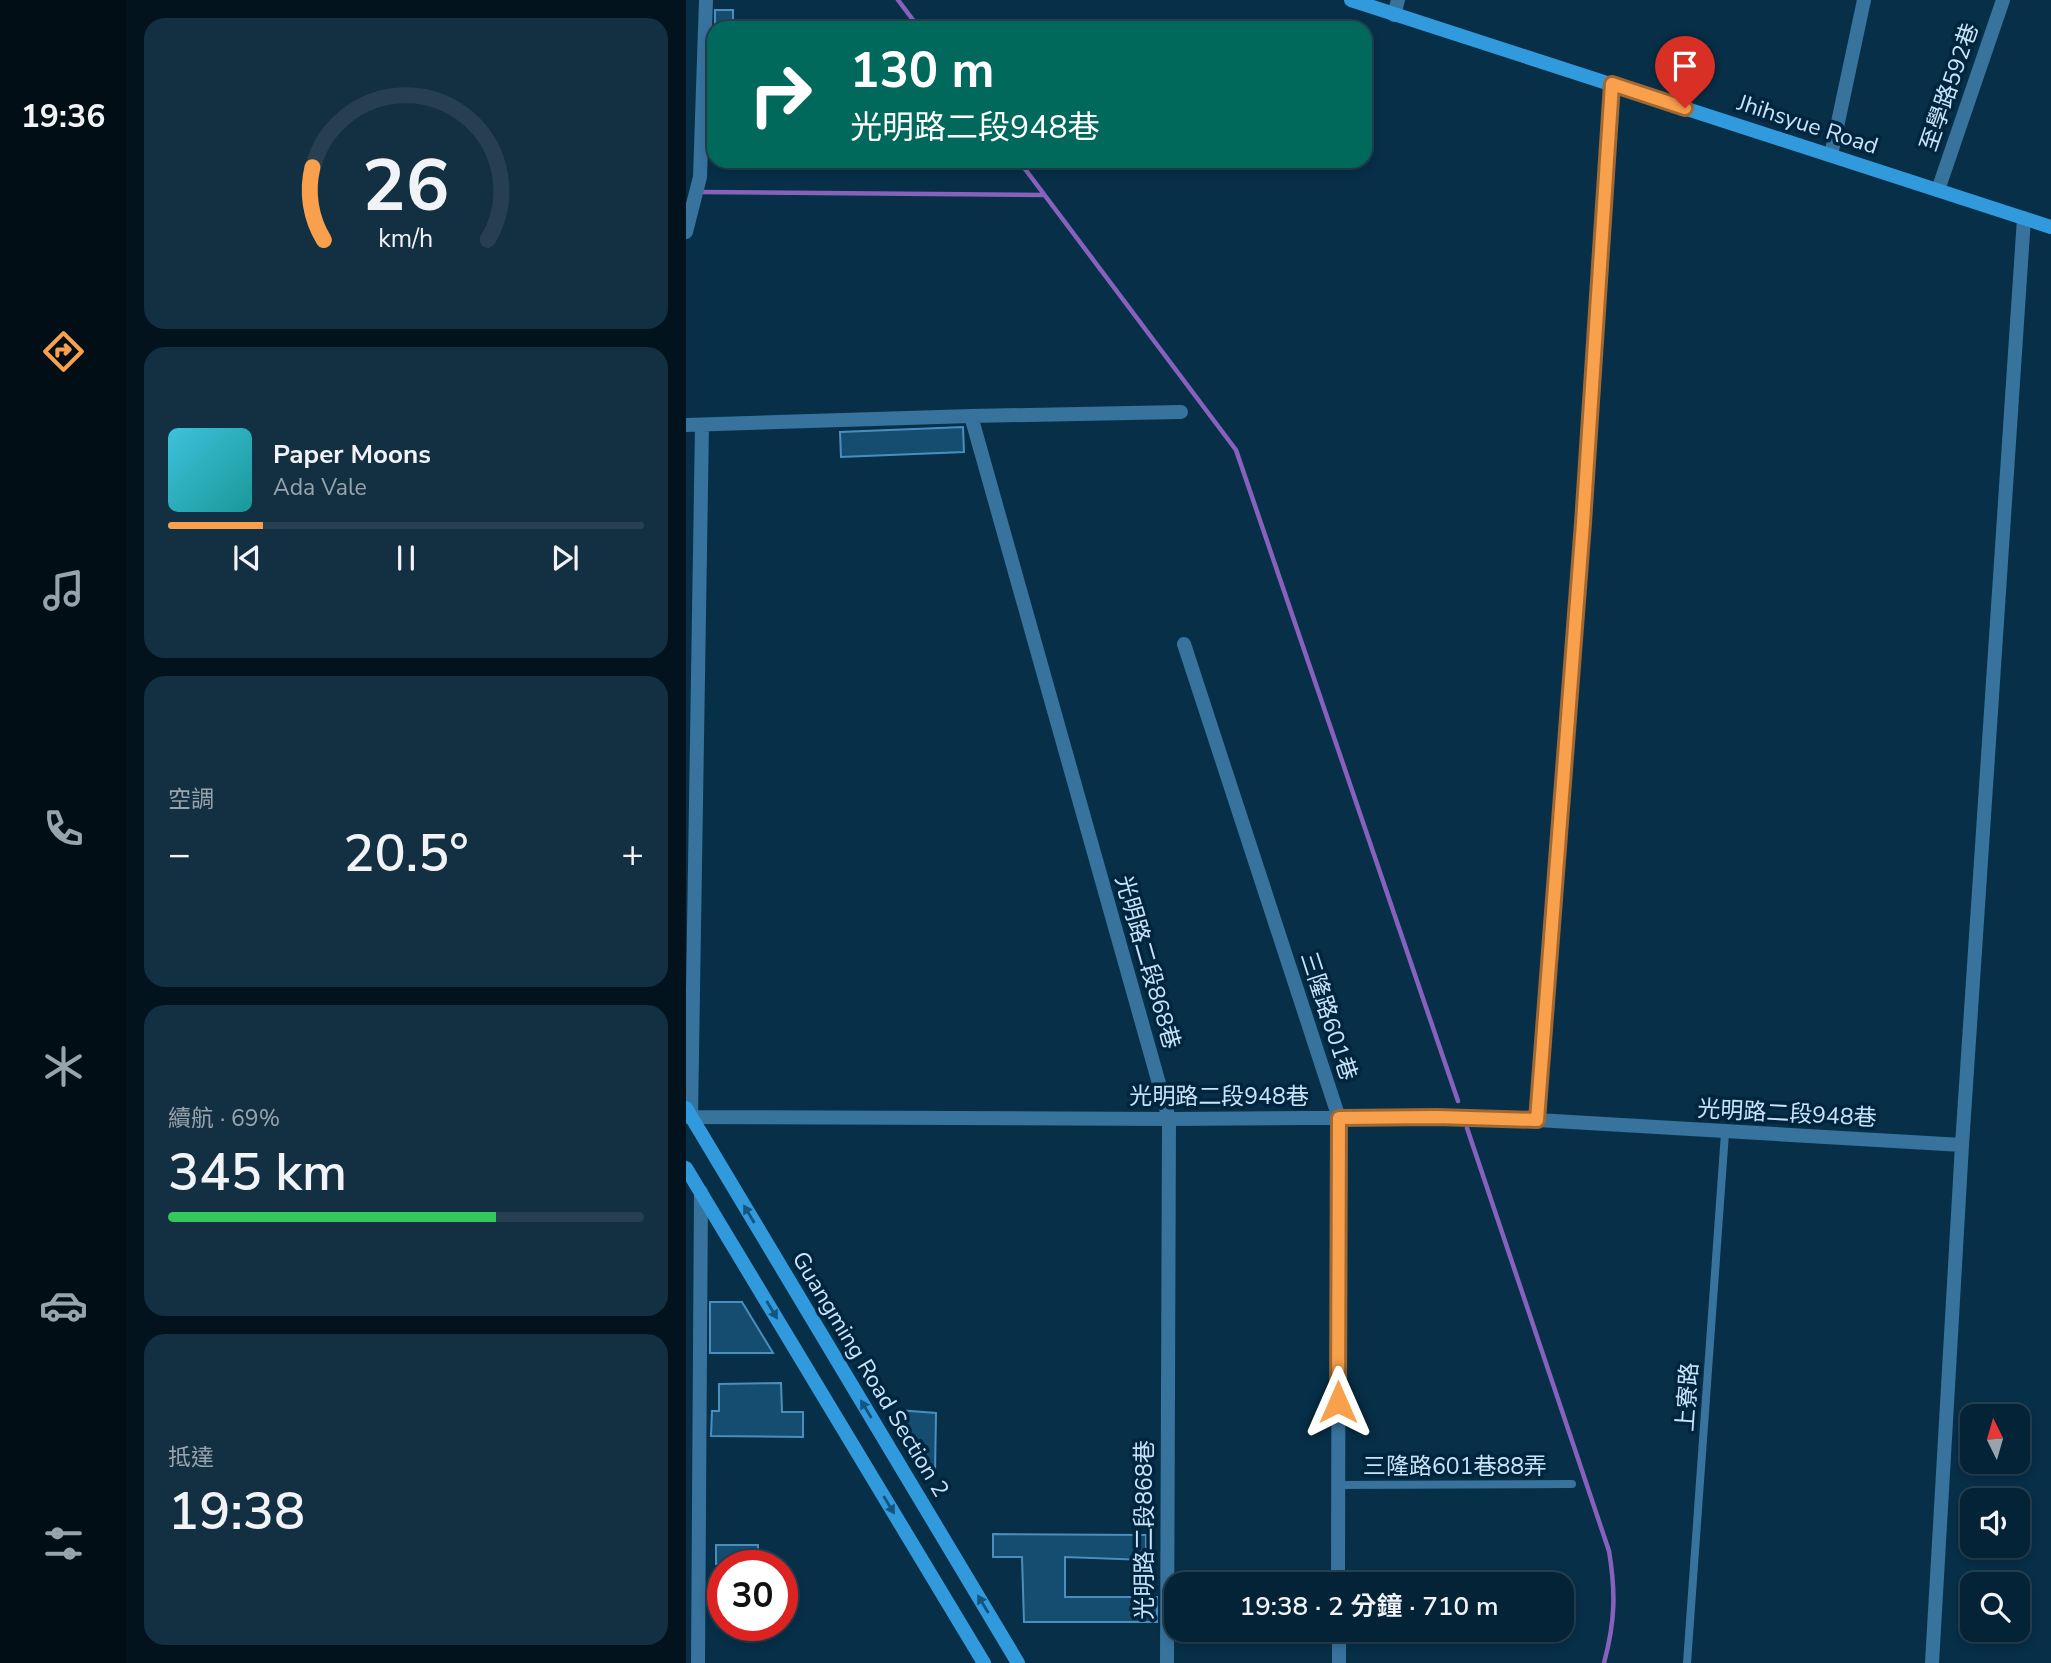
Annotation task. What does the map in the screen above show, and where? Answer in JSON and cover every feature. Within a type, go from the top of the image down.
[{"type":"street","points":[[686,232],[700,177],[706,0]]},
{"type":"street","name":"Jhihsyue Road","points":[[1350,0],[2051,228]]},
{"type":"street","points":[[1394,15],[1398,0]]},
{"type":"street","points":[[1831,155],[1864,0]]},
{"type":"street","name":"至學路592巷","points":[[1938,190],[2003,0]]},
{"type":"street","points":[[1537,1120],[1588,456],[1612,84]]},
{"type":"street","points":[[1932,1663],[1962,1145],[2024,218]]},
{"type":"street","points":[[686,425],[971,415],[1181,412]]},
{"type":"street","name":"光明路二段868巷","points":[[971,415],[1169,1119],[1167,1663]]},
{"type":"street","points":[[688,1114],[702,425]]},
{"type":"street","name":"三隆路601巷","points":[[1184,644],[1339,1118],[1338,1572]]},
{"type":"street","name":"光明路二段948巷","points":[[688,1114],[1169,1119],[1437,1117],[1537,1120],[1962,1145]]},
{"type":"street","name":"Guangming Road Section 2","points":[[688,1114],[1018,1663]]},
{"type":"street","points":[[686,1168],[984,1663]]},
{"type":"street","points":[[698,1663],[701,1192]]},
{"type":"street","points":[[1339,1642],[1339,1663]]},
{"type":"lane","name":"上寮路","points":[[1687,1663],[1725,1133]]},
{"type":"lane","name":"三隆路601巷88弄","points":[[1338,1485],[1573,1484]]},
{"type":"building","points":[[715,10],[733,10],[733,21],[715,21]]},
{"type":"building","points":[[963,427],[964,452],[841,457],[840,432]]},
{"type":"building","points":[[710,1302],[742,1302],[773,1353],[710,1353]]},
{"type":"building","points":[[781,1383],[782,1412],[803,1412],[803,1437],[711,1436],[712,1411],[719,1411],[719,1384]]},
{"type":"building","points":[[897,1410],[936,1413],[935,1474],[925,1474],[896,1428]]},
{"type":"building","points":[[993,1534],[1146,1535],[1146,1560],[1065,1557],[1065,1597],[1157,1597],[1157,1622],[1024,1622],[1022,1557],[993,1557]]},
{"type":"building","points":[[716,1545],[758,1545],[758,1550],[716,1550]]},
{"type":"waterway","points":[[898,0],[914,21]]},
{"type":"waterway","points":[[1024,168],[1236,450],[1458,1101]]},
{"type":"waterway","points":[[701,192],[1044,195]]},
{"type":"waterway","points":[[1467,1128],[1609,1551],[1613,1607],[1604,1663]]},
{"type":"route","points":[[1338,1402],[1339,1118],[1537,1120],[1566,766],[1612,84],[1685,108]]}]
